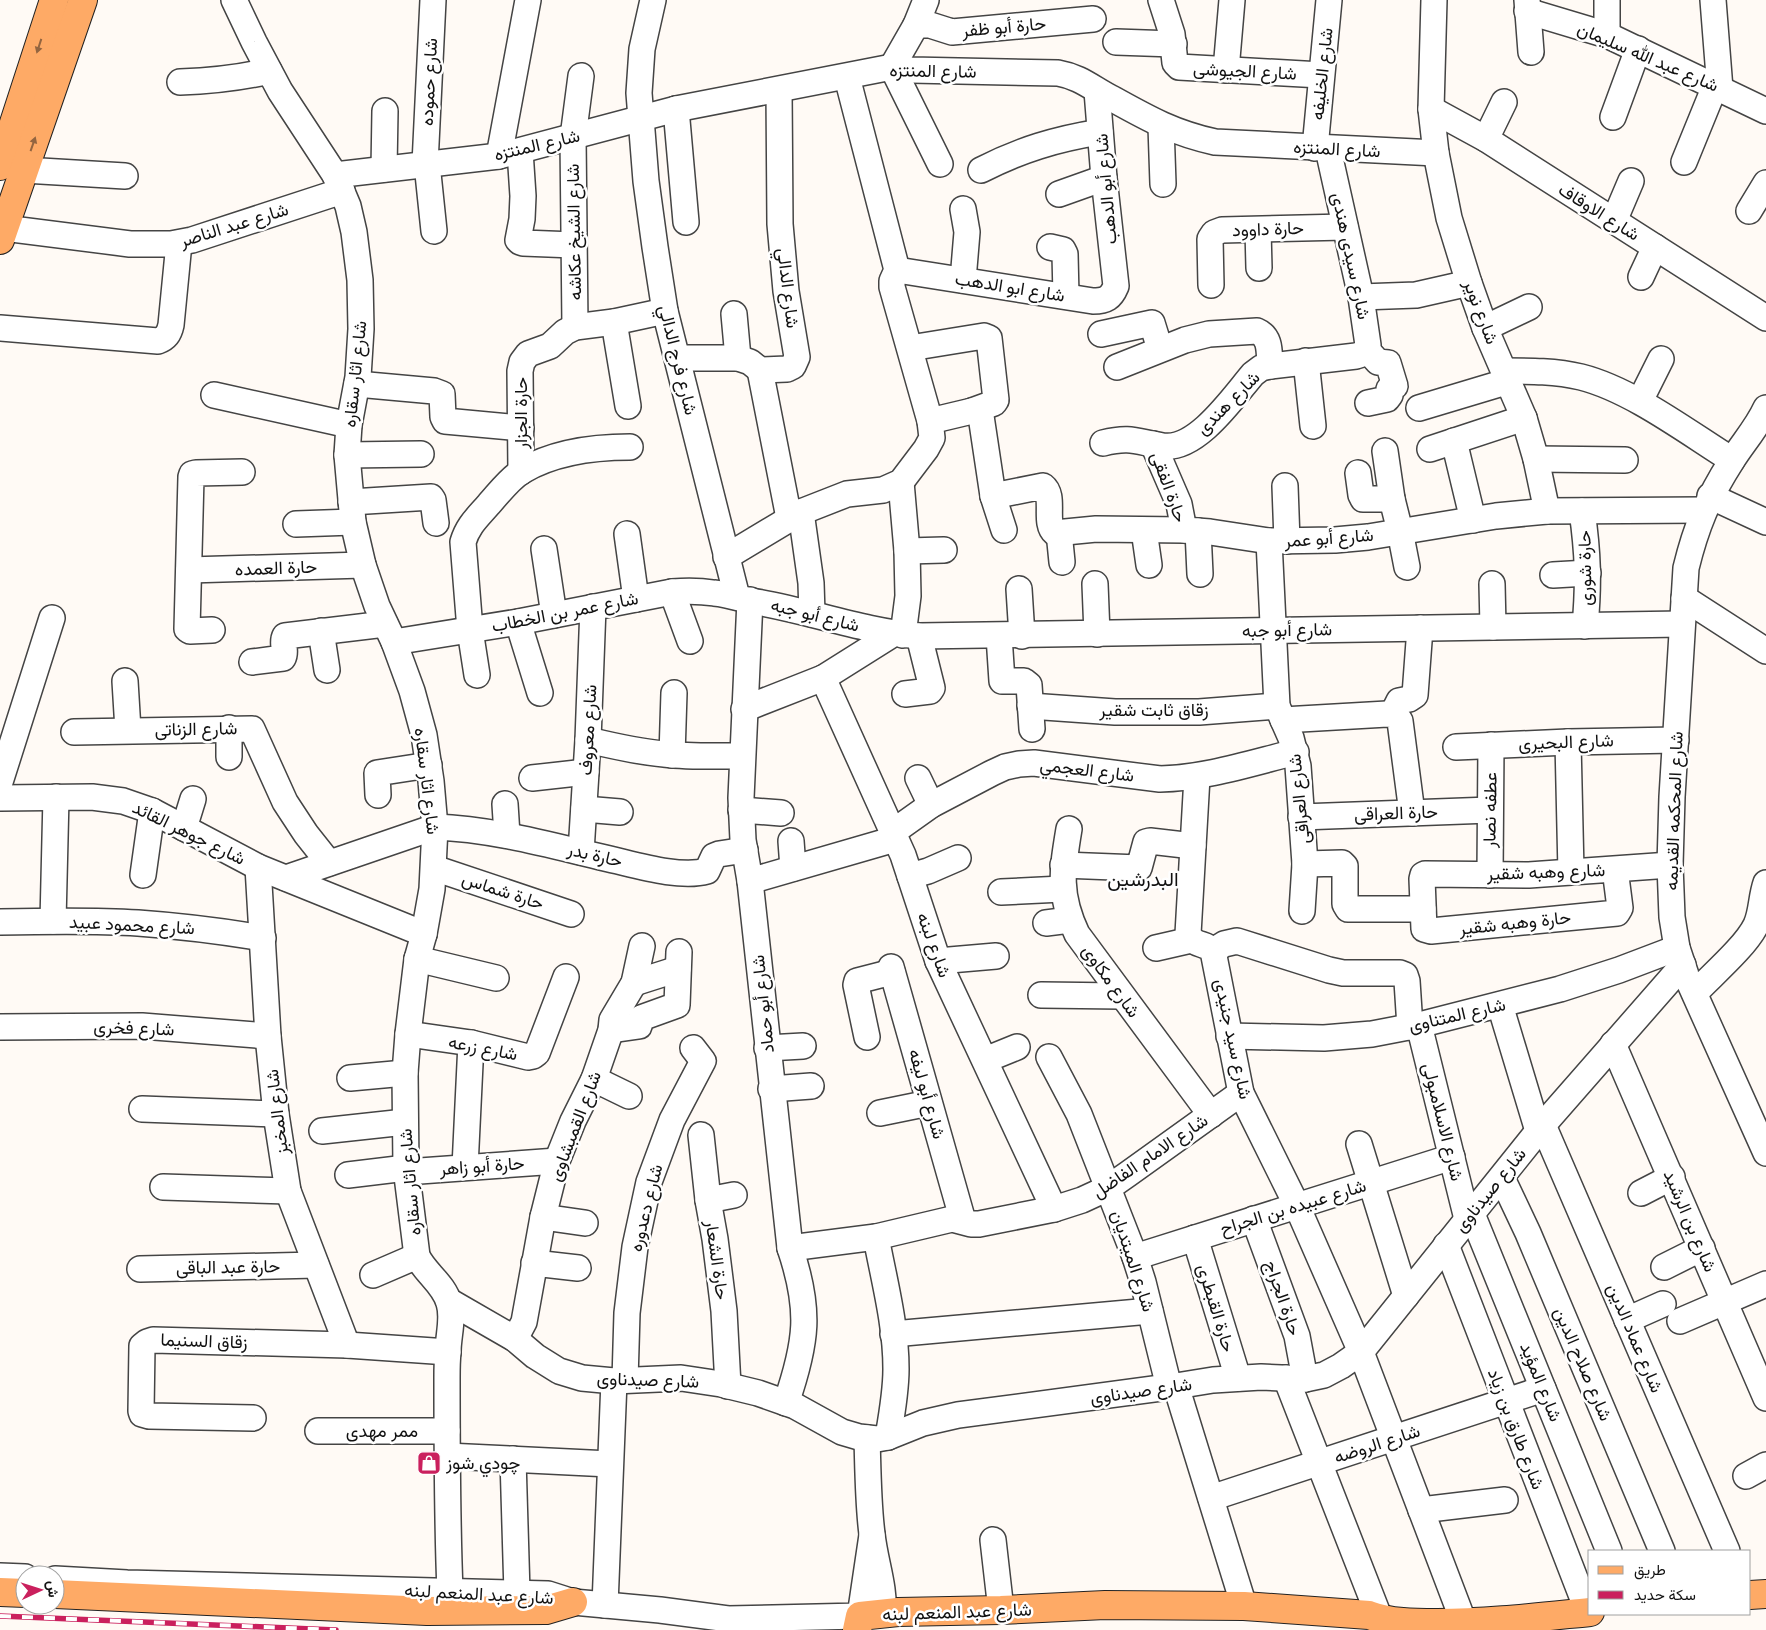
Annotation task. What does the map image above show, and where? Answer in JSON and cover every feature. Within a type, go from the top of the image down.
[{"type":"main road","points":[[2,234],[12,168],[54,0]]},
{"type":"main road","points":[[12,168],[83,0]]},
{"type":"main road","points":[[0,1592],[15,1593]]},
{"type":"main road","points":[[65,1594],[427,1611],[546,1610],[573,1602]]},
{"type":"main road","points":[[1751,1595],[1766,1594]]},
{"type":"main road","name":"شارع عبد المنعم لبنه","points":[[869,1623],[950,1610],[1000,1610],[1105,1605],[1244,1606],[1369,1615],[1380,1619],[1420,1623],[1464,1623],[1588,1612]]},
{"type":"street","name":"شارع اثار سقاره","points":[[234,0],[280,91],[338,183],[348,206],[360,280],[362,328],[349,425],[347,456],[352,512],[363,565],[377,606],[390,633],[412,691],[424,736],[435,827],[434,868],[424,934],[417,959],[408,1034],[405,1073],[406,1170],[417,1256],[421,1265],[444,1291],[449,1301]]},
{"type":"street","name":"شارع حموده","points":[[433,0],[426,164],[434,231]]},
{"type":"street","points":[[528,0],[510,153],[523,196],[518,240],[523,243],[574,245]]},
{"type":"street","name":"شارع فرج الدالي","points":[[653,0],[642,49],[639,93],[647,191],[665,311],[726,557],[743,599]]},
{"type":"street","points":[[926,0],[916,25],[892,67],[940,164]]},
{"type":"street","name":"شارع الجيوشى","points":[[1161,0],[1174,44],[1175,63],[1179,67],[1321,75]]},
{"type":"street","points":[[1226,70],[1232,0]]},
{"type":"street","name":"شارع الخليفه","points":[[1321,149],[1321,75],[1329,0]]},
{"type":"street","name":"شارع نوير","points":[[1434,0],[1431,109],[1436,153],[1449,218],[1485,328],[1524,418],[1536,459],[1547,511]]},
{"type":"street","points":[[1606,35],[1607,0]]},
{"type":"street","points":[[1684,162],[1717,87],[1713,0]]},
{"type":"street","points":[[1527,6],[1531,52]]},
{"type":"street","name":"شارع عبد الله سليمان","points":[[1527,6],[1606,35],[1766,111]]},
{"type":"street","name":"حارة أبو ظفر","points":[[916,25],[930,25],[952,32],[1093,19]]},
{"type":"street","points":[[1116,42],[1174,44]]},
{"type":"street","points":[[1613,117],[1638,50]]},
{"type":"street","name":"شارع المنتزه","points":[[338,183],[384,169],[510,153],[676,109],[892,67],[911,70],[1058,73],[1072,76],[1086,82],[1098,91],[1161,126],[1188,136],[1215,142],[1321,149],[1436,153]]},
{"type":"street","points":[[180,82],[240,78],[269,70]]},
{"type":"street","name":"شارع الشيخ عكاشه","points":[[575,327],[572,137],[581,76]]},
{"type":"street","points":[[726,557],[795,515],[847,494],[883,490],[901,482],[932,438],[930,420],[892,287],[892,281],[897,270],[847,77]]},
{"type":"street","name":"شارع الدالي","points":[[760,370],[787,369],[793,366],[797,357],[786,291],[780,224],[779,90]]},
{"type":"street","name":"شارع أبو الدهب","points":[[1098,91],[1104,178],[1116,286]]},
{"type":"street","points":[[1486,139],[1504,102]]},
{"type":"street","points":[[676,109],[686,222]]},
{"type":"street","name":"شارع الاوقاف","points":[[1431,109],[1486,139],[1766,318]]},
{"type":"street","points":[[384,111],[384,169]]},
{"type":"street","points":[[1161,126],[1163,184]]},
{"type":"street","points":[[980,170],[1009,156],[1039,145],[1069,137],[1100,132]]},
{"type":"street","name":"شارع سيدى هندى","points":[[1321,149],[1345,227],[1362,297],[1368,345],[1361,353]]},
{"type":"street","points":[[12,168],[125,176]]},
{"type":"street","points":[[1059,194],[1104,178]]},
{"type":"street","points":[[1614,221],[1630,181]]},
{"type":"street","name":"شارع عبد الناصر","points":[[2,234],[151,245],[179,242],[192,240],[338,183]]},
{"type":"street","points":[[1749,211],[1766,184]]},
{"type":"street","points":[[963,209],[968,232],[963,280]]},
{"type":"street","name":"حارة داوود","points":[[1211,286],[1210,239],[1214,233],[1222,230],[1345,227]]},
{"type":"street","points":[[1258,230],[1259,268]]},
{"type":"street","points":[[0,328],[158,341],[165,338],[170,332],[179,242]]},
{"type":"street","points":[[1050,247],[1063,250],[1065,254],[1066,296]]},
{"type":"street","points":[[1642,277],[1655,247]]},
{"type":"street","name":"شارع ابو الدهب","points":[[897,270],[1103,301],[1112,296],[1116,286]]},
{"type":"street","points":[[1362,297],[1416,295],[1469,283]]},
{"type":"street","points":[[1485,328],[1528,307]]},
{"type":"street","name":"حارة الجزار","points":[[521,472],[520,371],[522,362],[528,354],[550,346],[565,332],[575,327],[614,322],[665,311]]},
{"type":"street","points":[[734,314],[738,358]]},
{"type":"street","points":[[614,322],[628,406]]},
{"type":"street","points":[[1101,334],[1152,323],[1160,349]]},
{"type":"street","points":[[1118,367],[1185,340],[1209,334],[1257,331],[1264,334],[1268,341],[1270,366]]},
{"type":"street","points":[[910,348],[984,336],[989,338],[996,400],[994,403],[972,411],[930,420]]},
{"type":"street","points":[[1361,353],[1378,362],[1388,363],[1395,386],[1389,389],[1390,395],[1387,399],[1368,403]]},
{"type":"street","name":"شارع هندى","points":[[1103,443],[1119,439],[1138,440],[1165,447],[1177,445],[1196,436],[1213,422],[1253,374],[1270,366],[1361,353]]},
{"type":"street","points":[[678,358],[738,358],[750,362],[760,370],[811,582],[812,614]]},
{"type":"street","points":[[1640,402],[1661,359]]},
{"type":"street","points":[[1306,362],[1313,426]]},
{"type":"street","points":[[1420,408],[1507,376],[1544,372],[1581,377],[1616,389],[1640,402],[1732,460]]},
{"type":"street","points":[[356,384],[434,391],[442,394],[443,417],[445,421],[521,428]]},
{"type":"street","points":[[214,395],[349,425]]},
{"type":"street","points":[[972,411],[981,416],[993,496],[1004,530]]},
{"type":"street","points":[[1430,448],[1524,418]]},
{"type":"street","name":"شارع المحكمه القديمه","points":[[1763,418],[1732,460],[1707,503],[1693,538],[1686,568],[1670,865],[1672,917],[1680,957],[1766,1153]]},
{"type":"street","points":[[1454,441],[1473,520]]},
{"type":"street","name":"حارة الفقى","points":[[1153,444],[1191,531],[1200,574]]},
{"type":"street","name":"حارة الجزار","points":[[477,675],[470,630],[463,542],[466,530],[521,472],[547,460],[574,452],[602,447],[630,447]]},
{"type":"street","points":[[1385,451],[1392,499],[1407,567]]},
{"type":"street","points":[[347,456],[421,454]]},
{"type":"street","points":[[1536,459],[1625,460]]},
{"type":"street","points":[[212,630],[190,631],[187,629],[192,475],[196,473],[242,472]]},
{"type":"street","points":[[1358,473],[1363,500],[1392,499]]},
{"type":"street","points":[[901,482],[907,550],[908,596],[905,635],[932,688],[930,691],[905,694]]},
{"type":"street","points":[[993,496],[1043,486],[1048,491],[1052,531],[1059,532],[1062,562]]},
{"type":"street","name":"شارع العراقى","points":[[1285,486],[1278,541],[1272,631],[1280,713],[1296,752],[1298,766],[1305,864],[1302,911]]},
{"type":"street","points":[[296,524],[431,497],[436,523]]},
{"type":"street","points":[[1707,503],[1766,522]]},
{"type":"street","name":"شارع أبو عمر","points":[[1059,532],[1096,529],[1191,531],[1278,541],[1335,540],[1547,511],[1582,511],[1707,503]]},
{"type":"street","name":"حارة شورى","points":[[1582,511],[1588,549],[1585,626]]},
{"type":"street","points":[[1144,530],[1149,565]]},
{"type":"street","points":[[627,534],[636,599]]},
{"type":"street","points":[[544,549],[554,615]]},
{"type":"street","points":[[907,550],[944,550]]},
{"type":"street","name":"حارة العمده","points":[[189,570],[363,565]]},
{"type":"street","points":[[1553,575],[1588,573]]},
{"type":"street","points":[[1095,584],[1097,634]]},
{"type":"street","points":[[1492,584],[1493,627]]},
{"type":"street","points":[[1010,636],[1019,589]]},
{"type":"street","points":[[672,592],[690,641]]},
{"type":"street","name":"شارع عمر بن الخطاب","points":[[252,662],[283,658],[285,654],[283,641],[285,636],[321,631],[390,633],[470,630],[672,592],[701,592],[743,599]]},
{"type":"street","points":[[1684,598],[1766,651]]},
{"type":"street","name":"شارع أبو جبه","points":[[743,599],[773,604],[905,635],[1010,636],[1682,624]]},
{"type":"street","name":"شارع أبو حماد","points":[[743,599],[744,709],[741,810],[790,1248],[799,1275],[803,1299],[804,1339],[797,1371],[786,1403]]},
{"type":"street","name":"شارع معروف","points":[[581,852],[588,740],[593,607]]},
{"type":"street","points":[[0,782],[52,618]]},
{"type":"street","points":[[518,622],[540,692]]},
{"type":"street","points":[[1412,813],[1400,721],[1395,709],[1399,701],[1409,699],[1415,695],[1420,628]]},
{"type":"street","points":[[321,631],[327,670]]},
{"type":"street","name":"شارع أبو جبه","points":[[744,709],[823,678],[905,635]]},
{"type":"street","name":"زقاق ثابت شقير","points":[[1010,636],[1002,681],[1027,683],[1031,718],[1115,712],[1396,715]]},
{"type":"street","name":"شارع لبنه","points":[[823,678],[894,835],[910,876],[938,961],[1054,1209]]},
{"type":"street","points":[[124,681],[128,730]]},
{"type":"street","points":[[672,755],[674,693]]},
{"type":"street","points":[[229,728],[229,757]]},
{"type":"street","name":"شارع الزناتى","points":[[74,732],[252,729],[285,802],[306,834],[329,863]]},
{"type":"street","points":[[588,740],[626,749],[672,755],[703,757],[742,756]]},
{"type":"street","name":"شارع البحيرى","points":[[1456,747],[1676,740]]},
{"type":"street","points":[[1568,742],[1571,872]]},
{"type":"street","name":"عطفه نصار","points":[[1490,874],[1491,745]]},
{"type":"street","name":"شارع العجمي","points":[[750,881],[894,835],[931,805],[1004,767],[1034,764],[1160,779],[1197,777],[1296,752]]},
{"type":"street","points":[[378,795],[377,773],[429,765]]},
{"type":"street","points":[[532,778],[586,772]]},
{"type":"street","points":[[1197,777],[1188,934],[1196,944],[1209,946],[1213,951]]},
{"type":"street","points":[[918,778],[931,805]]},
{"type":"street","points":[[53,921],[56,797]]},
{"type":"street","name":"شارع جوهر القائد","points":[[0,798],[92,797],[123,801],[152,811],[258,867],[424,934]]},
{"type":"street","points":[[184,828],[192,799]]},
{"type":"street","points":[[505,804],[507,835]]},
{"type":"street","points":[[584,810],[620,812]]},
{"type":"street","points":[[741,810],[780,813]]},
{"type":"street","name":"حارة العراقى","points":[[1301,817],[1490,810]]},
{"type":"street","points":[[143,875],[152,811]]},
{"type":"street","points":[[286,878],[435,827]]},
{"type":"street","name":"حارة بدر","points":[[435,827],[459,828],[507,835],[664,871],[700,873],[707,871],[714,856],[745,850]]},
{"type":"street","name":"شارع مكاوى","points":[[1069,829],[1058,922],[1077,934],[1210,1115]]},
{"type":"street","points":[[791,841],[793,868]]},
{"type":"street","points":[[1001,892],[1063,877],[1139,868],[1146,842],[1193,846]]},
{"type":"street","points":[[910,876],[928,871],[958,858]]},
{"type":"street","points":[[1305,864],[1342,863],[1345,866],[1345,904],[1348,909],[1423,908]]},
{"type":"street","name":"شارع وهبه شقير","points":[[1423,875],[1428,873],[1571,872],[1670,865]]},
{"type":"street","name":"شارع المخبز","points":[[258,867],[268,1036],[276,1114],[288,1191],[347,1345]]},
{"type":"street","name":"حارة شماس","points":[[434,868],[571,914]]},
{"type":"street","name":"حارة وهبه شقير","points":[[1423,875],[1424,929],[1427,931],[1616,912],[1620,908],[1615,869]]},
{"type":"street","points":[[1695,993],[1749,937],[1756,924],[1766,885]]},
{"type":"street","name":"شارع محمود عبيد","points":[[0,922],[137,923],[221,931],[263,938]]},
{"type":"street","points":[[1156,948],[1191,940]]},
{"type":"street","name":"شارع الاسلامبولى","points":[[1213,951],[1224,944],[1237,941],[1328,970],[1343,973],[1400,973],[1405,975],[1408,981],[1415,1026],[1469,1216]]},
{"type":"street","name":"شارع القمبشاوى","points":[[515,1339],[524,1322],[542,1217],[557,1161],[573,1121],[594,1079],[612,1020],[634,983],[642,946]]},
{"type":"street","name":"شارع سيد جنيدى","points":[[1213,951],[1241,1093],[1297,1206],[1361,1352],[1464,1623]]},
{"type":"street","points":[[938,961],[996,956]]},
{"type":"street","name":"شارع المتناوى","points":[[1229,1036],[1324,1038],[1372,1034],[1415,1026],[1500,1005],[1560,989],[1619,970],[1680,957]]},
{"type":"street","name":"شارع صيدناوى","points":[[449,1301],[515,1339],[535,1356],[559,1371],[582,1378],[620,1381],[681,1378],[758,1392],[786,1403],[842,1432],[858,1437],[878,1437],[923,1423],[958,1415],[1214,1380],[1296,1378],[1324,1375],[1361,1352],[1469,1216],[1502,1178],[1540,1128],[1613,1044],[1680,957]]},
{"type":"street","points":[[417,959],[496,978]]},
{"type":"street","points":[[610,1030],[638,1026],[640,1018],[677,1005],[679,961],[634,983]]},
{"type":"street","name":"شارع أبو ليفه","points":[[902,1006],[865,1026],[856,985],[857,981],[891,970],[902,1006],[963,1222]]},
{"type":"street","name":"شارع زرعه","points":[[408,1034],[471,1043],[533,1056],[537,1053],[566,977]]},
{"type":"street","points":[[1041,995],[1121,996]]},
{"type":"street","name":"شارع عماد الدين","points":[[1500,1005],[1540,1128],[1627,1320],[1727,1550]]},
{"type":"street","name":"شارع فخرى","points":[[0,1027],[142,1026],[268,1036]]},
{"type":"street","points":[[465,1167],[471,1043]]},
{"type":"street","name":"شارع بن الرشيد","points":[[1613,1044],[1766,1398]]},
{"type":"street","points":[[767,1048],[803,1046]]},
{"type":"street","points":[[985,1060],[1017,1047]]},
{"type":"street","name":"شارع دعدوره","points":[[605,1605],[610,1464],[635,1247],[649,1182],[672,1120],[703,1061],[693,1048]]},
{"type":"street","name":"شارع الميتديان","points":[[1048,1057],[1079,1114],[1135,1257],[1173,1387],[1212,1498],[1244,1606]]},
{"type":"street","points":[[350,1078],[405,1073]]},
{"type":"street","points":[[594,1079],[629,1096]]},
{"type":"street","points":[[772,1089],[811,1086]]},
{"type":"street","name":"شارع الامام الفاضل","points":[[790,1248],[876,1236],[952,1220],[979,1224],[1054,1209],[1082,1200],[1108,1188],[1241,1093]]},
{"type":"street","points":[[880,1113],[929,1103]]},
{"type":"street","points":[[142,1109],[276,1114]]},
{"type":"street","points":[[322,1131],[405,1122]]},
{"type":"street","name":"حارة الشعار","points":[[701,1135],[724,1311],[728,1386]]},
{"type":"street","points":[[1359,1144],[1406,1296]]},
{"type":"street","name":"شارع عبيده بن الجراح","points":[[1135,1257],[1452,1157]]},
{"type":"street","name":"حارة أبو زاهر","points":[[348,1175],[557,1161]]},
{"type":"street","name":"شارع صلاح الدين","points":[[1502,1178],[1528,1233],[1662,1550]]},
{"type":"street","points":[[1641,1193],[1672,1178]]},
{"type":"street","points":[[164,1187],[288,1191]]},
{"type":"street","points":[[708,1200],[734,1195]]},
{"type":"street","name":"شارع المؤيد","points":[[1469,1216],[1543,1389],[1609,1550]]},
{"type":"street","points":[[542,1217],[585,1223]]},
{"type":"street","name":"حارة الجراج","points":[[1254,1219],[1297,1336],[1296,1378],[1318,1463],[1380,1619]]},
{"type":"street","points":[[869,1623],[878,1437],[894,1403],[895,1377],[893,1334],[876,1236]]},
{"type":"street","name":"حارة القبطرى","points":[[1195,1238],[1238,1378]]},
{"type":"street","name":"شارع طارق بن زياد","points":[[1446,1245],[1505,1401],[1588,1609]]},
{"type":"street","points":[[1664,1267],[1702,1248]]},
{"type":"street","points":[[373,1275],[417,1256]]},
{"type":"street","points":[[534,1263],[578,1268]]},
{"type":"street","name":"حارة عبد الباقى","points":[[140,1269],[316,1264]]},
{"type":"street","points":[[1627,1320],[1725,1302],[1766,1284]]},
{"type":"street","points":[[449,1301],[451,1310],[448,1352],[447,1523],[450,1591]]},
{"type":"street","points":[[893,1334],[1150,1312]]},
{"type":"street","name":"زقاق السنيما","points":[[253,1418],[149,1416],[142,1414],[142,1346],[152,1340],[347,1345],[448,1352]]},
{"type":"street","name":"شارع الروضه","points":[[1212,1498],[1543,1389]]},
{"type":"street","name":"ممر مهدى","points":[[318,1431],[447,1431]]},
{"type":"street","points":[[447,1456],[610,1464]]},
{"type":"street","points":[[513,1459],[517,1593]]},
{"type":"street","points":[[1421,1510],[1505,1500]]},
{"type":"street","points":[[993,1540],[1000,1610]]},
{"type":"street","points":[[0,1576],[15,1577]]},
{"type":"street","name":"شارع عبد المنعم لبنه","points":[[65,1580],[137,1584],[548,1594],[573,1602],[660,1610],[728,1619],[869,1623]]},
{"type":"railway","points":[[0,1616],[336,1630]]},
{"type":"place","name":"چودي شوز","points":[[429,1463]]},
{"type":"district","name":"البدرشين","points":[[1143,879]]}]
